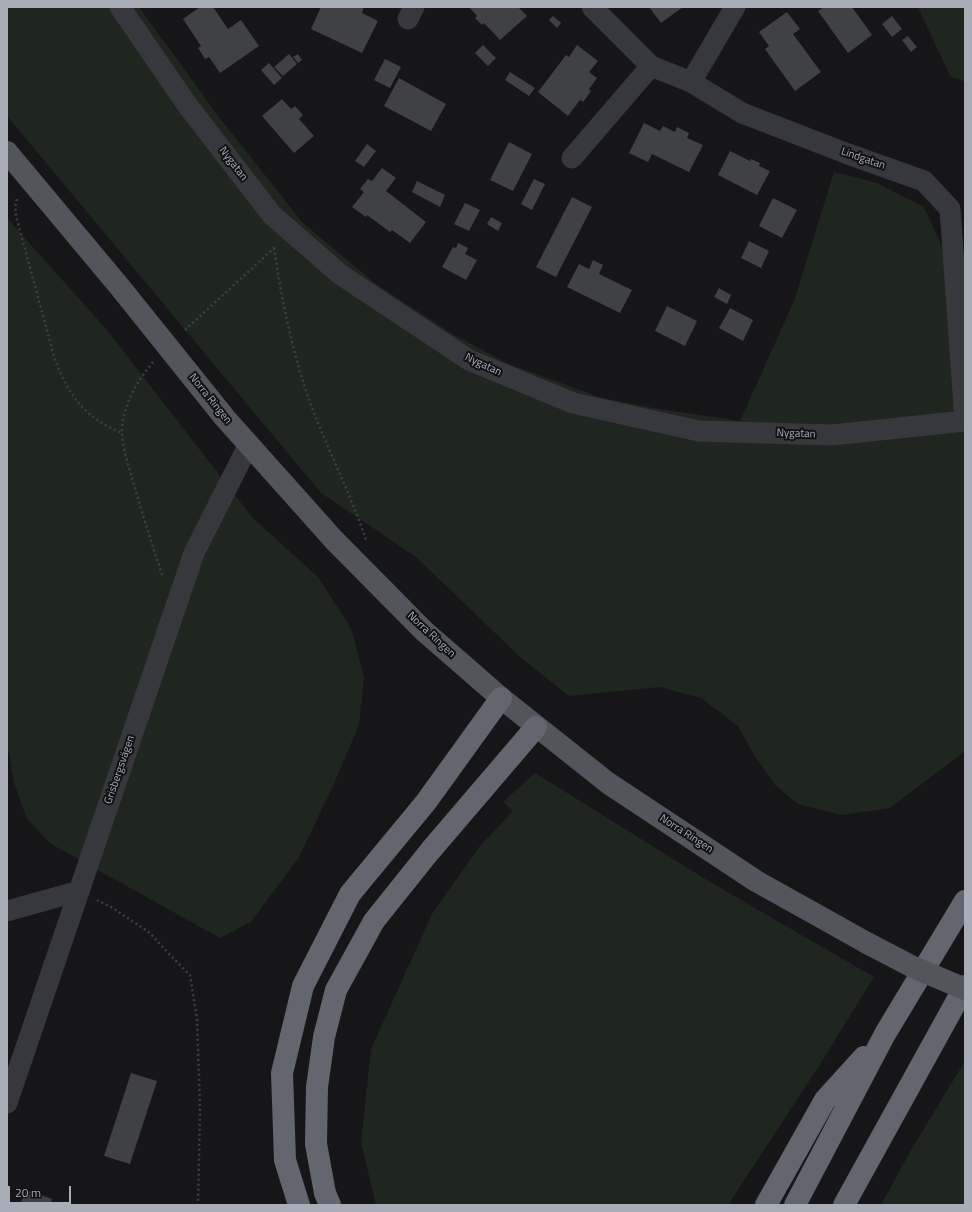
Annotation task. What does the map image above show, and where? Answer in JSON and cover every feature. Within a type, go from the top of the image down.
[{"type":"highway","points":[[299,1205],[285,1160],[282,1073],[303,986],[350,894],[426,802],[501,698]]},
{"type":"highway","points":[[330,1205],[325,1193],[316,1144],[317,1087],[324,1037],[336,990],[374,921],[430,851],[536,727]]},
{"type":"highway","points":[[795,1205],[884,1034],[965,901]]},
{"type":"highway","points":[[844,1205],[965,987]]},
{"type":"highway","points":[[766,1205],[825,1100],[884,1034]]},
{"type":"main road","name":"Norra Ringen","points":[[7,152],[119,286],[225,418],[334,540],[424,631],[536,727],[608,783],[756,881],[913,967],[965,987]]},
{"type":"street","name":"Nygatan","points":[[120,7],[193,112],[272,215],[341,275],[469,360],[573,403],[699,431],[832,435],[965,421]]},
{"type":"street","name":"Lindgatan","points":[[592,7],[651,66],[691,82],[742,113],[848,154],[924,181],[950,209],[965,421]]},
{"type":"street","points":[[691,82],[735,7]]},
{"type":"street","points":[[572,158],[651,66]]},
{"type":"street","name":"Grisbergsvägen","points":[[7,1103],[194,553],[249,444]]},
{"type":"street","points":[[7,911],[79,892]]},
{"type":"path","points":[[25,174],[18,194],[15,208],[16,216],[55,360],[68,388],[83,409],[101,422],[122,433]]},
{"type":"path","points":[[185,330],[292,232]]},
{"type":"path","points":[[274,248],[287,326],[301,375],[312,408],[366,541],[367,550],[364,570]]},
{"type":"path","points":[[155,360],[133,390],[124,415],[122,433],[125,450],[144,520],[164,582],[176,607]]},
{"type":"path","points":[[79,892],[111,907],[150,933],[168,954],[190,975],[197,1026],[200,1107],[198,1205]]},
{"type":"shaded area","points":[[7,7],[139,7],[219,117],[303,223],[376,284],[454,335],[509,364],[602,398],[653,408],[740,421],[794,301],[834,172],[877,183],[924,207],[947,257],[965,258],[965,751],[890,808],[842,815],[798,804],[775,785],[756,758],[738,726],[701,698],[660,687],[569,696],[519,656],[416,557],[321,493],[7,116]]},
{"type":"shaded area","points":[[918,7],[965,7],[965,82],[950,76]]},
{"type":"shaded area","points":[[7,218],[107,330],[252,517],[318,577],[351,628],[364,677],[359,725],[333,786],[299,857],[251,922],[220,938],[51,844],[27,819],[14,783],[7,742]]},
{"type":"shaded area","points":[[535,773],[712,883],[874,977],[819,1066],[728,1205],[376,1205],[361,1143],[371,1049],[432,914],[479,847],[513,811],[503,802]]},
{"type":"shaded area","points":[[965,1061],[965,1205],[881,1205],[911,1150]]},
{"type":"building","points":[[200,7],[213,7],[228,29],[241,20],[259,46],[220,73],[209,57],[205,59],[198,48],[201,46],[183,19]]},
{"type":"building","points":[[321,7],[364,7],[362,13],[378,21],[362,53],[311,29]]},
{"type":"building","points":[[469,7],[518,7],[527,16],[500,40],[484,23],[482,25],[475,18],[477,16]]},
{"type":"building","points":[[649,7],[683,7],[661,23]]},
{"type":"building","points":[[824,7],[852,7],[872,35],[848,53],[818,11]]},
{"type":"building","points":[[787,12],[800,29],[793,34],[821,72],[795,91],[765,49],[769,46],[759,32]]},
{"type":"building","points":[[553,16],[561,23],[557,28],[549,20]]},
{"type":"building","points":[[892,16],[902,29],[892,37],[882,24]]},
{"type":"building","points":[[908,36],[917,47],[911,52],[902,40]]},
{"type":"building","points":[[483,45],[496,58],[488,66],[475,53]]},
{"type":"building","points":[[577,45],[598,61],[589,72],[597,78],[589,89],[591,91],[583,102],[580,100],[568,116],[538,92],[566,55],[569,57]]},
{"type":"building","points":[[289,54],[297,64],[283,76],[274,67]]},
{"type":"building","points":[[298,54],[302,60],[298,63],[293,57]]},
{"type":"building","points":[[385,59],[401,67],[390,88],[374,80]]},
{"type":"building","points":[[269,63],[282,78],[274,85],[261,70]]},
{"type":"building","points":[[510,72],[535,88],[529,96],[505,80]]},
{"type":"building","points":[[399,78],[446,104],[431,131],[384,106]]},
{"type":"building","points":[[282,99],[291,109],[295,106],[303,115],[299,119],[314,136],[294,153],[262,116]]},
{"type":"building","points":[[644,123],[660,131],[663,126],[675,132],[677,127],[689,133],[687,138],[703,145],[689,172],[652,154],[648,162],[629,153]]},
{"type":"building","points":[[509,142],[532,154],[513,191],[490,180]]},
{"type":"building","points":[[367,144],[376,151],[364,167],[355,161]]},
{"type":"building","points":[[730,151],[750,161],[751,159],[760,163],[759,166],[770,171],[757,195],[718,175]]},
{"type":"building","points":[[382,168],[396,178],[386,191],[426,222],[410,243],[392,230],[390,232],[367,215],[366,217],[352,207],[364,192],[360,189],[368,179],[372,181]]},
{"type":"building","points":[[534,179],[545,184],[532,210],[521,204]]},
{"type":"building","points":[[417,181],[445,195],[440,207],[412,192]]},
{"type":"building","points":[[572,197],[592,207],[556,277],[536,267]]},
{"type":"building","points":[[773,198],[797,210],[782,238],[759,226]]},
{"type":"building","points":[[465,203],[480,210],[469,231],[454,224]]},
{"type":"building","points":[[491,217],[502,223],[498,231],[487,224]]},
{"type":"building","points":[[749,241],[769,251],[761,268],[741,258]]},
{"type":"building","points":[[458,243],[468,248],[465,254],[477,260],[466,280],[442,267],[453,247],[456,248]]},
{"type":"building","points":[[593,260],[603,265],[599,274],[632,290],[620,313],[567,287],[579,264],[589,269]]},
{"type":"building","points":[[719,288],[731,295],[727,304],[714,297]]},
{"type":"building","points":[[667,306],[697,321],[685,346],[655,331]]},
{"type":"building","points":[[730,308],[753,320],[743,341],[719,328]]},
{"type":"building","points":[[131,1073],[157,1081],[130,1164],[104,1156]]},
{"type":"building","points":[[26,1190],[52,1199],[50,1205],[20,1205]]}]
